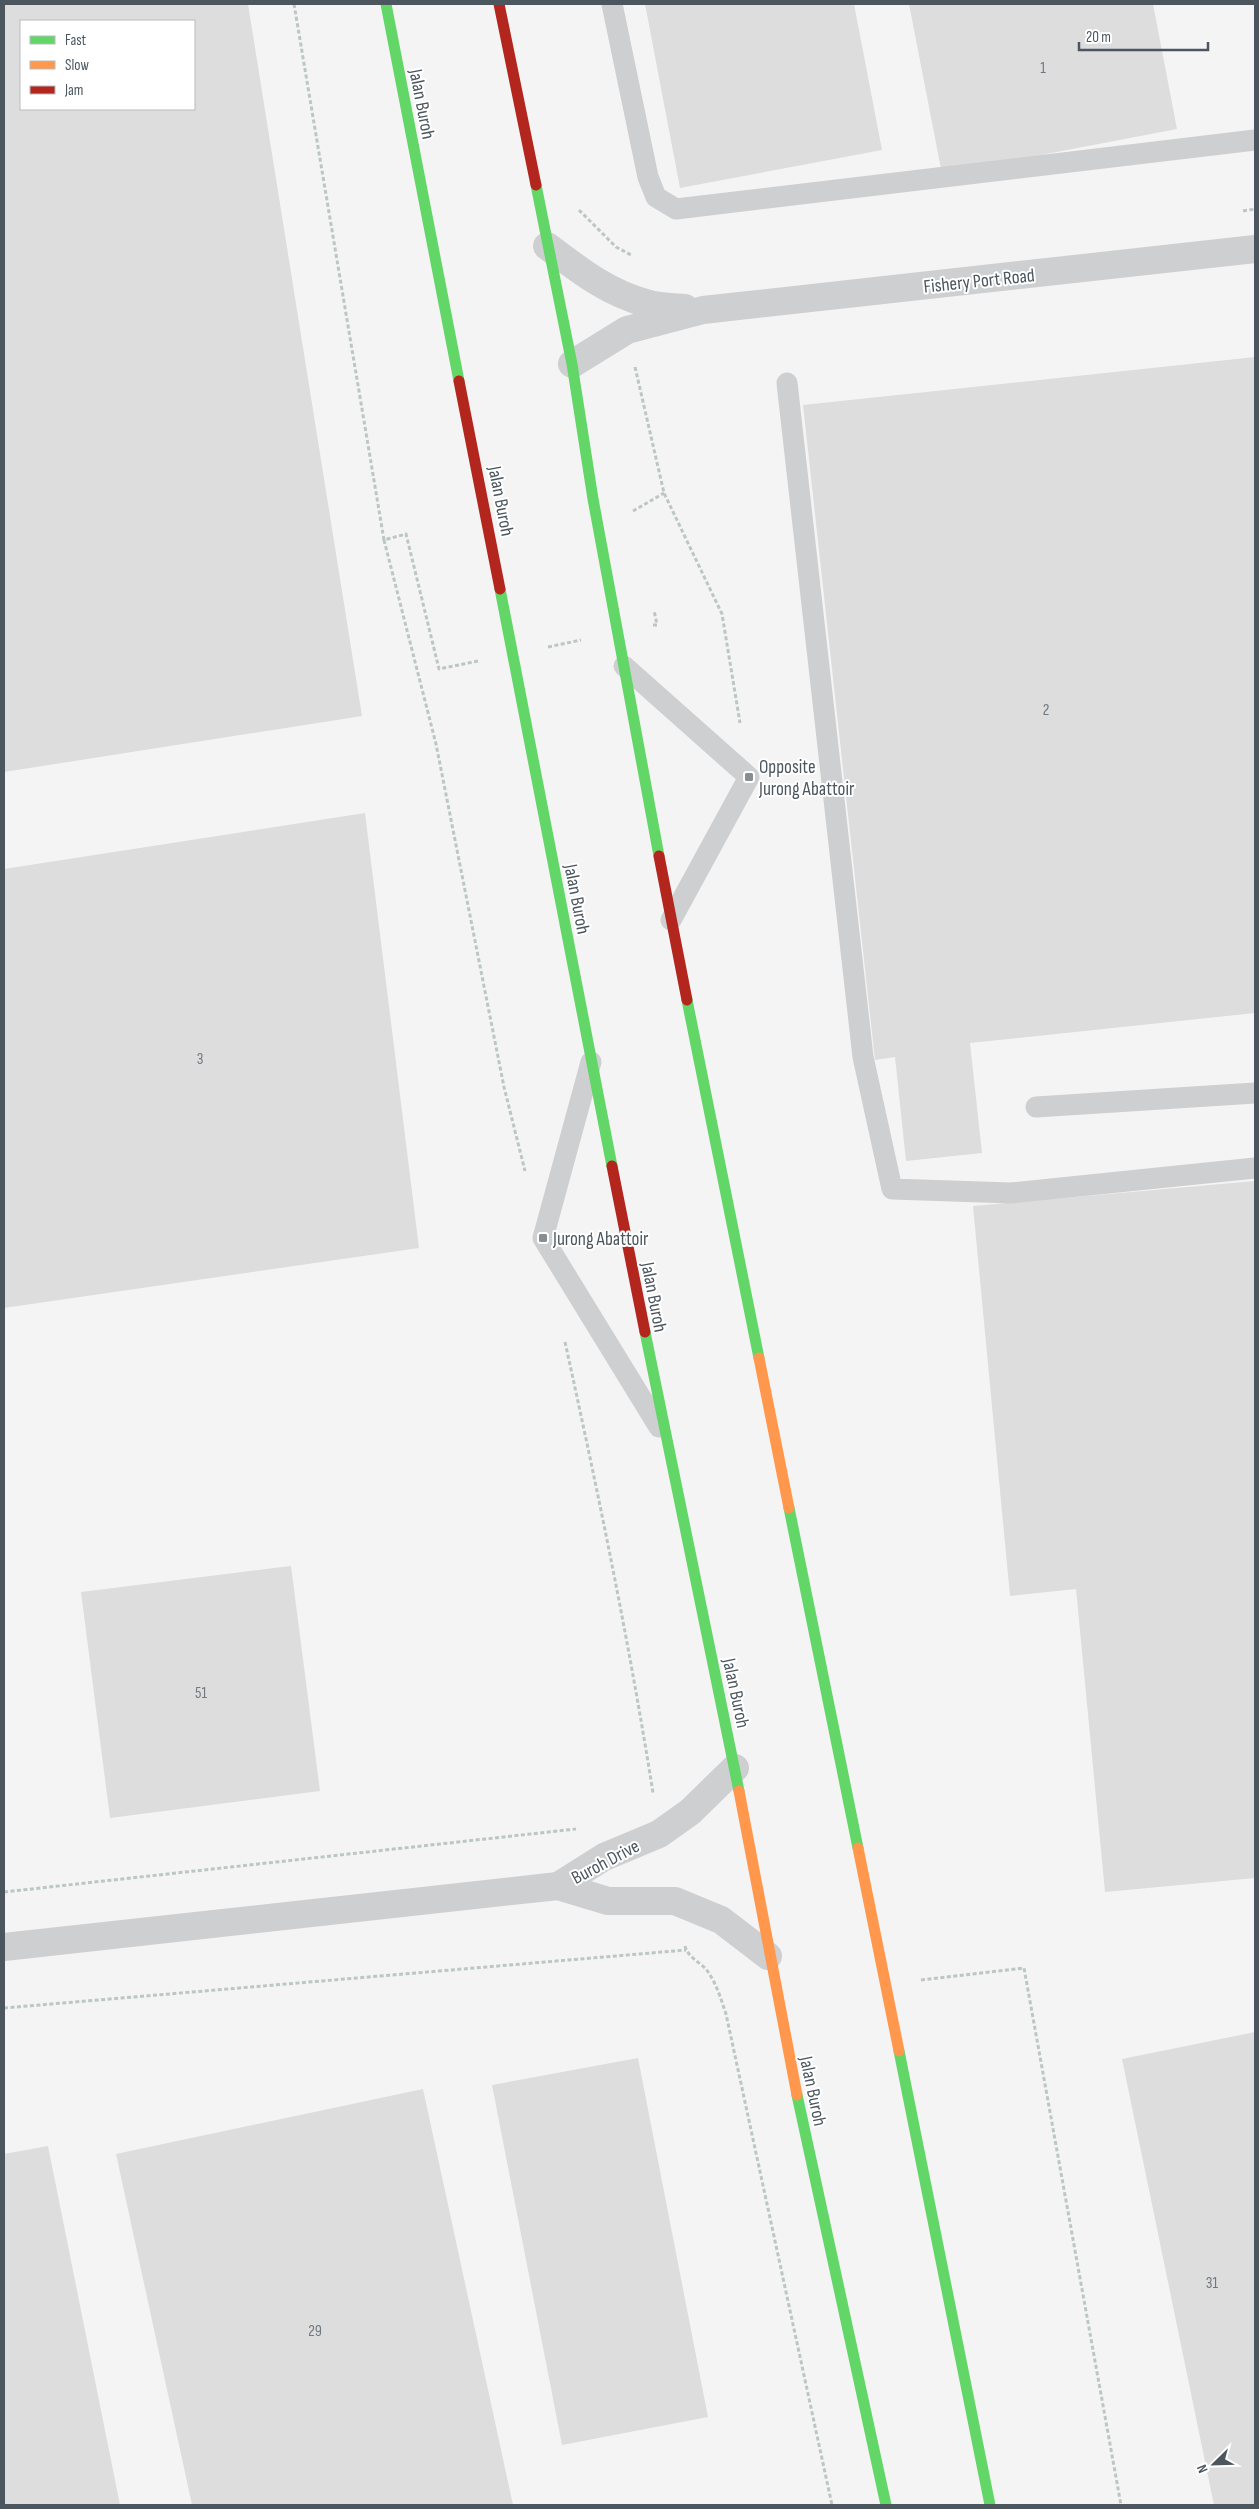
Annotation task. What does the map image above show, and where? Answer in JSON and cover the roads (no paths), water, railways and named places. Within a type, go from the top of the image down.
[{"type":"highway","name":"Jalan Buroh","points":[[386,4],[665,1436],[735,1768],[768,1956],[886,2505]]},
{"type":"highway","points":[[499,4],[572,364],[593,499],[671,920],[990,2505]]},
{"type":"street","name":"Fishery Port Road","points":[[547,246],[588,277],[614,292],[648,304],[704,310]]},
{"type":"street","name":"Fishery Port Road","points":[[572,364],[627,330],[704,310],[1255,249]]},
{"type":"street","name":"Buroh Drive","points":[[558,1886],[604,1857],[659,1834],[690,1812],[735,1768]]},
{"type":"street","name":"Buroh Drive","points":[[558,1886],[608,1901],[675,1901],[721,1920],[768,1956]]},
{"type":"street","points":[[4,1947],[558,1886]]},
{"type":"lane","points":[[612,4],[648,177],[656,197],[676,209],[1255,140]]},
{"type":"lane","points":[[787,383],[863,1057],[892,1189],[1011,1193],[1255,1168]]},
{"type":"lane","points":[[624,666],[749,777],[671,920]]},
{"type":"lane","points":[[591,1061],[543,1238],[665,1436]]},
{"type":"lane","points":[[1036,1107],[1255,1093]]},
{"type":"place","name":"Opposite Jurong Abattoir","points":[[749,777]]},
{"type":"place","name":"Jurong Abattoir","points":[[543,1238]]}]
